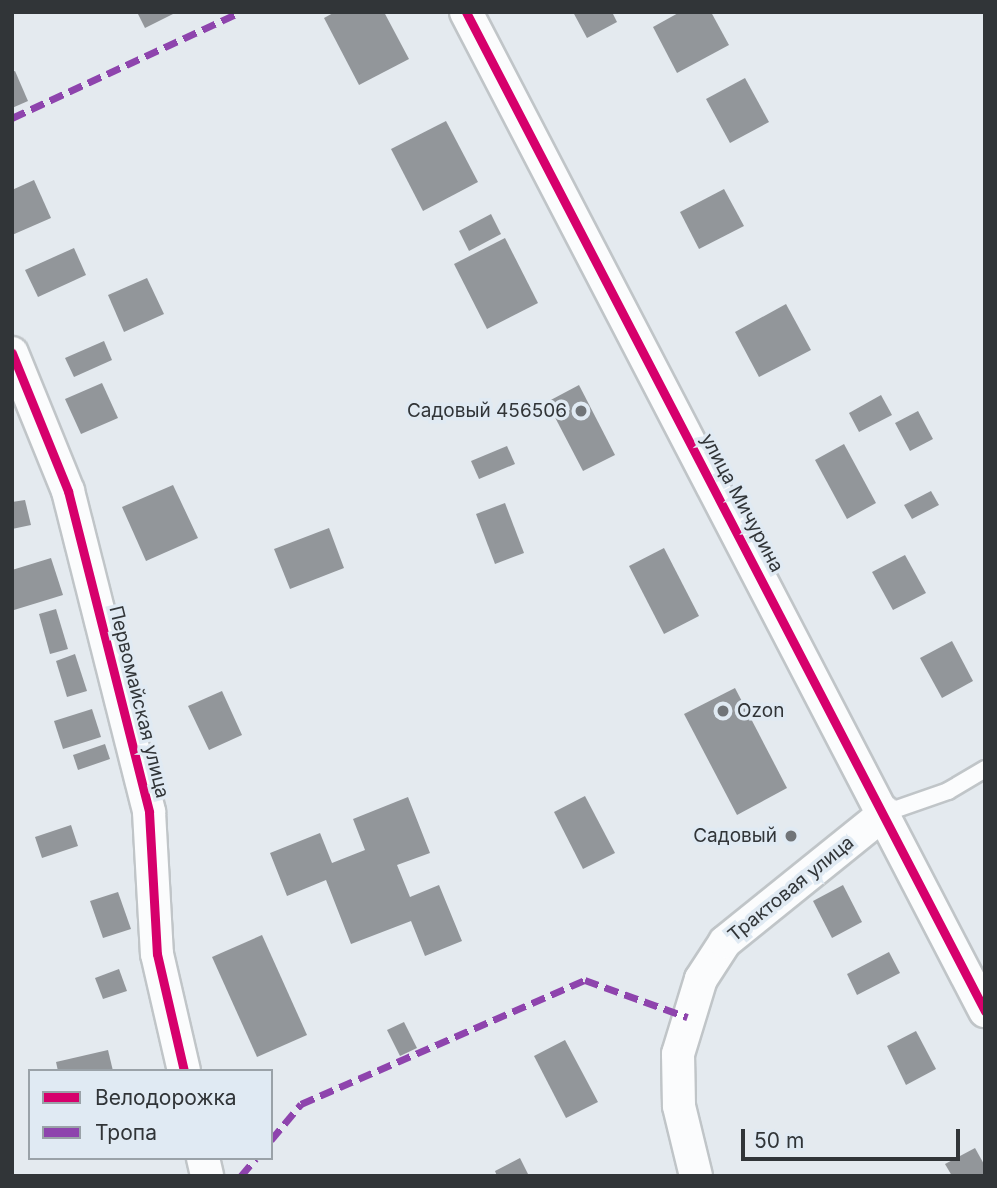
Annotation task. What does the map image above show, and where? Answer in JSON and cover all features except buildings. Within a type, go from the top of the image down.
[{"type":"street","name":"улица Мичурина","points":[[466,12],[885,813],[985,1011]]},
{"type":"street","name":"Первомайская улица","points":[[12,353],[68,491],[149,812],[157,954],[184,1069]]},
{"type":"street","name":"Трактовая улица","points":[[696,1176],[678,1106],[678,1054],[701,979],[724,942],[885,813]]},
{"type":"lane","points":[[885,813],[948,791],[985,769]]},
{"type":"marked path","points":[[12,118],[240,12]]},
{"type":"marked path","points":[[273,1138],[301,1104],[585,980],[687,1017]]},
{"type":"marked path","points":[[241,1176],[254,1160]]},
{"type":"cycle path","points":[[466,12],[985,1011]]},
{"type":"cycle path","points":[[12,353],[68,491],[149,812],[157,954],[184,1069]]},
{"type":"place","name":"Садовый 456506","points":[[581,411]]},
{"type":"place","name":"Ozon","points":[[723,711]]},
{"type":"place","name":"Садовый","points":[[791,836]]}]
